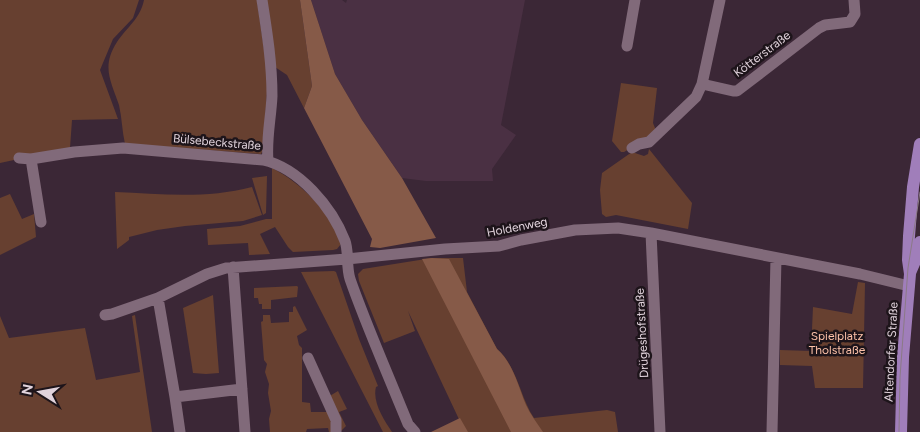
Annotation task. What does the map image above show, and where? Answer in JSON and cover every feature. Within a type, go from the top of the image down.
[{"type":"main road","name":"Altendorfer Straße","points":[[901,432],[903,357],[909,280],[908,236],[920,144]]},
{"type":"main road","name":"Altendorfer Straße","points":[[909,280],[920,242]]},
{"type":"street","points":[[262,0],[270,45],[272,97],[267,148],[268,161]]},
{"type":"street","points":[[627,46],[635,0]]},
{"type":"street","points":[[632,148],[649,142],[696,97],[702,84],[720,0]]},
{"type":"street","name":"Kötterstraße","points":[[702,84],[737,91],[819,28],[825,25],[850,22],[855,14],[854,0]]},
{"type":"street","name":"Bülsebeckstraße","points":[[19,158],[31,159],[74,152],[122,148],[268,161],[286,170],[304,183],[328,210],[339,226],[346,243],[350,277],[397,399],[408,424],[415,432]]},
{"type":"street","points":[[31,159],[42,222]]},
{"type":"street","name":"Holdenweg","points":[[105,315],[158,298],[207,274],[233,267],[347,260],[445,249],[499,246],[576,230],[618,228],[860,274],[909,280]]},
{"type":"street","name":"Drügeshofstraße","points":[[651,233],[660,432]]},
{"type":"street","points":[[772,432],[776,258]]},
{"type":"street","points":[[233,267],[245,432]]},
{"type":"street","points":[[158,298],[180,432]]},
{"type":"street","points":[[308,358],[336,420],[336,432]]},
{"type":"street","points":[[175,397],[242,389]]},
{"type":"shaded area","points":[[300,0],[311,0],[335,74],[362,120],[402,178],[436,238],[380,248],[370,247],[372,239],[304,108],[312,86]]},
{"type":"shaded area","points":[[311,0],[342,0],[346,3],[347,0],[525,0],[501,125],[516,135],[492,169],[493,181],[426,181],[402,178],[362,120],[335,74]]},
{"type":"shaded area","points":[[422,259],[449,259],[497,349],[511,368],[528,408],[543,432],[511,432]]},
{"type":"shaded area","points":[[460,418],[468,432],[431,432]]},
{"type":"green space","points":[[0,0],[139,0],[133,18],[113,39],[100,70],[118,119],[72,120],[70,148],[0,163]]},
{"type":"green space","points":[[144,0],[257,0],[268,77],[263,150],[261,154],[125,144],[119,105],[109,74],[109,59],[117,42],[140,12]]},
{"type":"green space","points":[[264,0],[300,0],[312,86],[304,108],[287,75],[275,67]]},
{"type":"green space","points":[[621,83],[657,88],[653,123],[657,133],[624,152],[621,152],[612,141]]},
{"type":"green space","points":[[649,149],[692,203],[688,229],[616,215],[606,217],[602,214],[600,190],[602,173],[632,152],[644,156],[648,154]]},
{"type":"green space","points":[[272,168],[294,182],[314,200],[336,232],[341,244],[337,249],[293,252],[275,227],[260,234],[270,254],[249,255],[248,243],[208,245],[207,229],[240,226],[272,219]]},
{"type":"green space","points":[[267,176],[266,213],[263,215],[252,178]]},
{"type":"green space","points":[[252,187],[262,215],[243,221],[157,230],[129,237],[129,240],[117,249],[115,192],[201,194],[235,191]]},
{"type":"green space","points":[[10,194],[22,219],[34,214],[36,237],[0,255],[0,198]]},
{"type":"green space","points":[[432,258],[463,258],[467,292],[497,349],[504,356],[514,373],[534,418],[607,410],[615,412],[618,432],[465,432],[408,311],[415,331],[384,343],[359,281],[358,274],[363,269]]},
{"type":"green space","points":[[301,272],[336,272],[359,339],[378,386],[375,393],[377,405],[392,432],[383,432]]},
{"type":"green space","name":"Spielplatz Tholstraße","points":[[858,282],[865,283],[863,388],[815,388],[812,366],[780,365],[780,350],[811,351],[813,307],[852,314]]},
{"type":"green space","points":[[297,286],[297,297],[271,300],[271,309],[262,309],[262,304],[259,304],[258,298],[254,298],[254,288]]},
{"type":"green space","points":[[213,295],[219,373],[193,373],[183,308]]},
{"type":"green space","points":[[295,306],[307,330],[297,336],[299,345],[302,348],[302,402],[310,403],[311,412],[334,412],[328,397],[338,391],[347,409],[339,412],[346,426],[340,432],[329,432],[328,428],[307,429],[306,432],[270,432],[269,384],[265,372],[267,364],[264,360],[261,322],[263,321],[263,315],[270,315],[271,323],[289,322],[289,312],[293,312],[293,307]]},
{"type":"green space","points":[[135,315],[152,432],[0,432],[0,316],[9,338],[85,328],[96,380],[140,372],[132,316]]},
{"type":"tram line","points":[[899,432],[900,377],[908,268],[920,192]]}]
